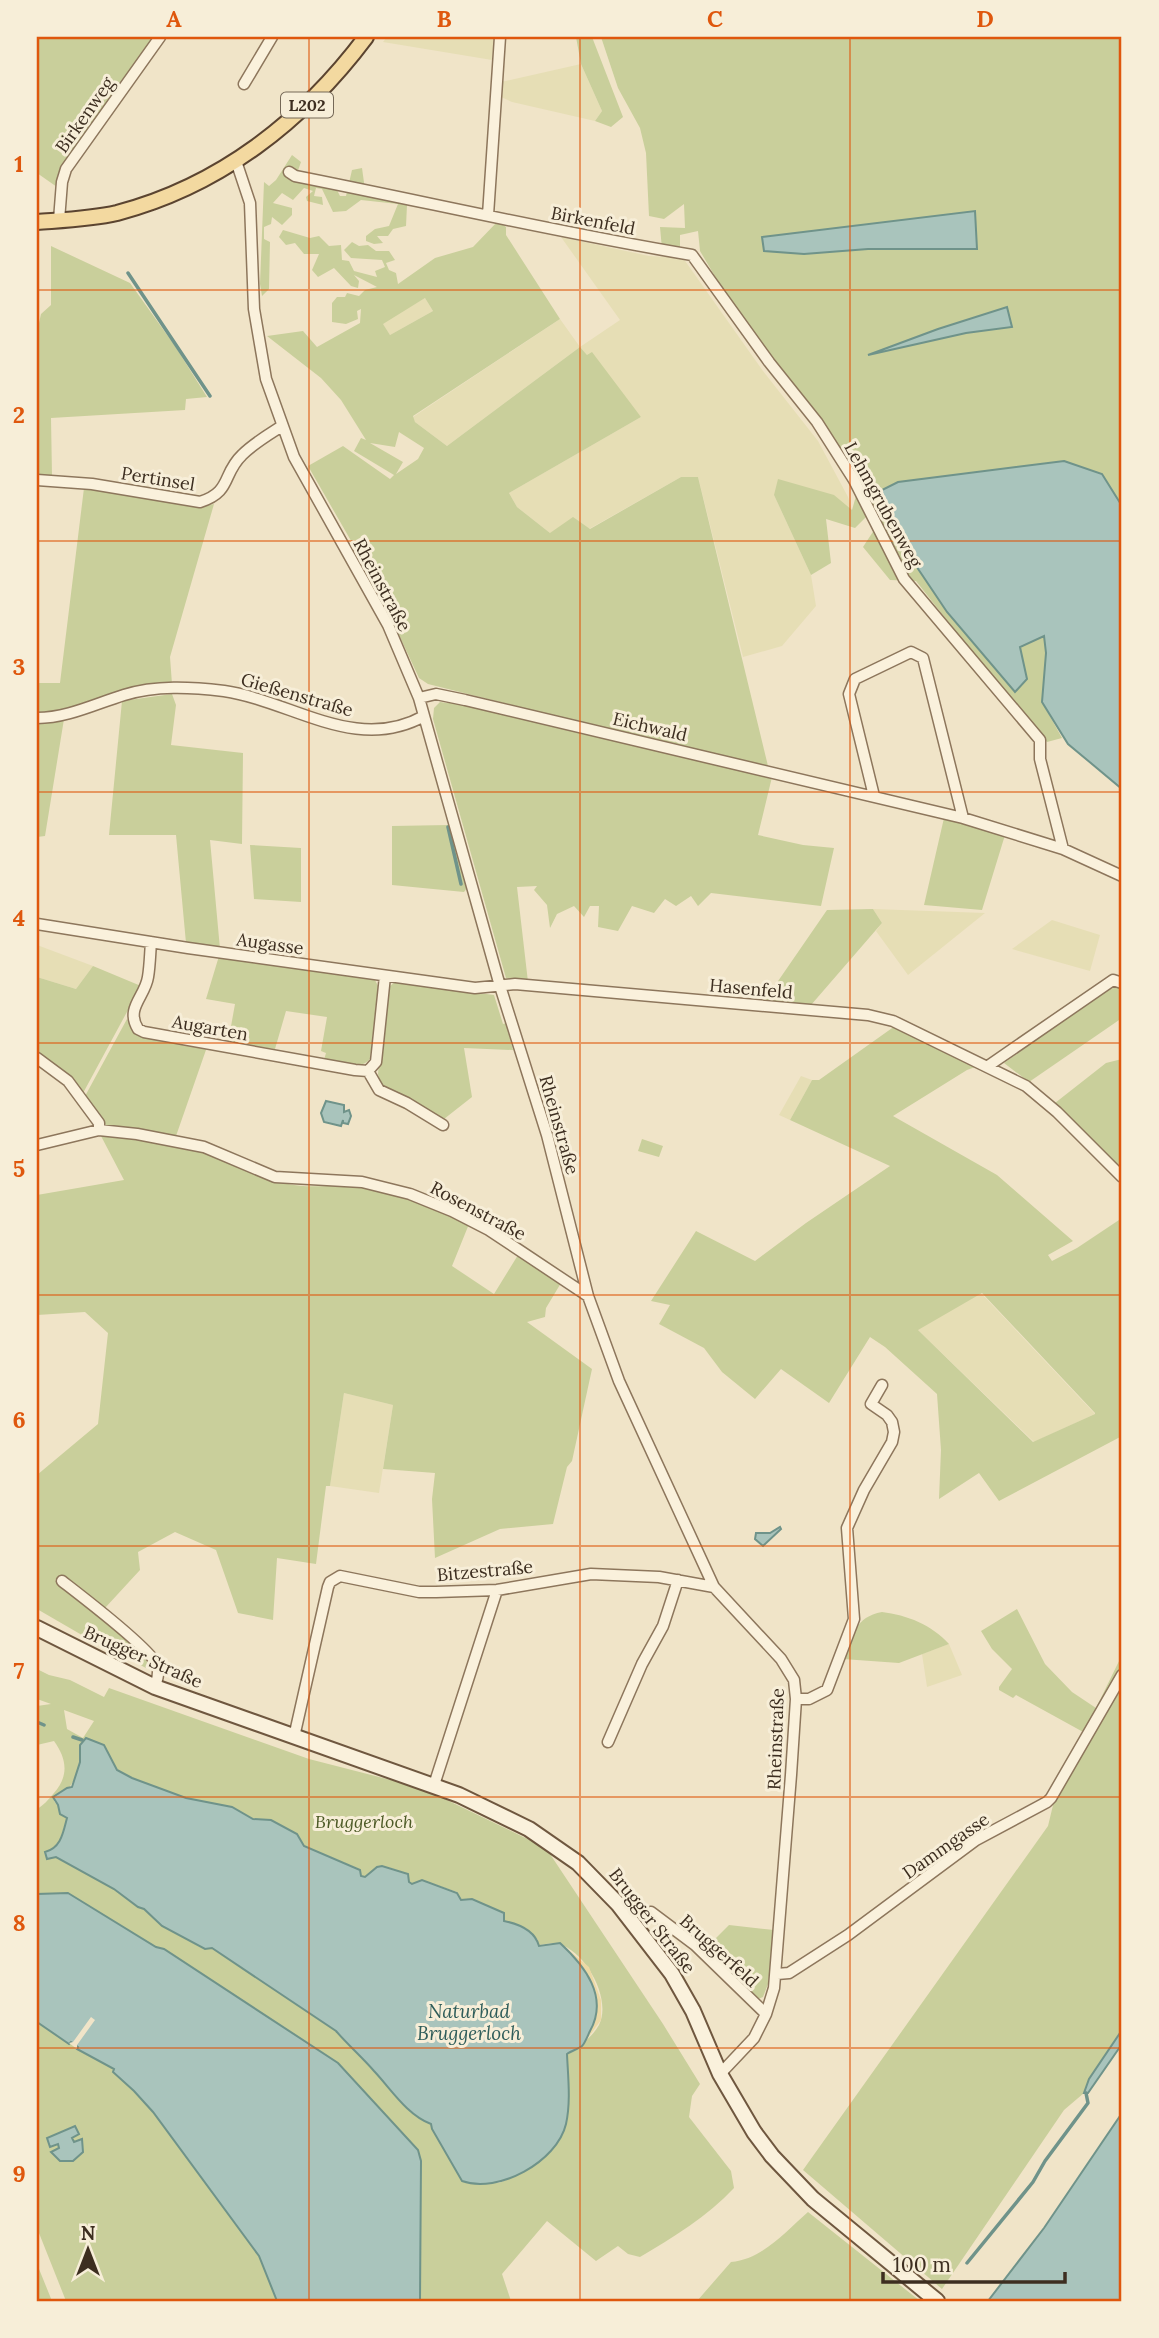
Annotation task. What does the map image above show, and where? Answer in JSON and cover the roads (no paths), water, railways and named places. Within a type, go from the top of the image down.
[{"type":"main road","name":"L202","points":[[37,222],[114,213],[198,184],[259,146],[314,98],[366,37]]},
{"type":"main road","name":"Brugger Straße","points":[[37,1628],[155,1687],[433,1785],[492,1810],[529,1829],[578,1863],[597,1881],[672,1974],[693,2011],[720,2074],[754,2133],[798,2185],[937,2301]]},
{"type":"street","name":"Birkenweg","points":[[59,220],[62,182],[66,169],[160,37]]},
{"type":"street","points":[[244,84],[272,37]]},
{"type":"street","points":[[488,215],[499,37]]},
{"type":"street","name":"Rheinstraße","points":[[236,161],[250,203],[254,309],[267,379],[294,457],[388,625],[419,698],[500,986],[547,1135],[588,1296],[619,1381],[714,1587],[781,1659],[794,1680],[796,1699],[777,1973],[766,2014],[754,2038],[720,2074]]},
{"type":"street","name":"Birkenfeld","points":[[289,172],[295,176],[590,238],[692,255]]},
{"type":"street","name":"Lehmgrubenweg","points":[[692,255],[769,362],[817,422],[853,480],[905,579],[1040,740],[1040,760],[1063,849]]},
{"type":"street","name":"Pertinsel","points":[[37,480],[92,484],[200,502],[214,498],[221,492],[239,457],[282,426]]},
{"type":"street","points":[[874,796],[849,694],[855,680],[911,652],[923,658],[963,818]]},
{"type":"street","name":"Gießenstraße","points":[[37,718],[54,717],[148,690],[183,688],[237,693],[330,723],[366,730],[386,730],[412,723],[424,716]]},
{"type":"street","name":"Eichwald","points":[[419,698],[436,694],[465,700],[963,818],[1063,849],[1122,876]]},
{"type":"street","name":"Augasse","points":[[37,924],[385,976],[475,988],[500,986]]},
{"type":"street","name":"Augarten","points":[[151,942],[148,979],[134,1004],[133,1015],[138,1029],[368,1071]]},
{"type":"street","points":[[385,976],[376,1062],[368,1071],[379,1090],[443,1125]]},
{"type":"street","points":[[988,1066],[1113,980],[1122,983]]},
{"type":"street","name":"Hasenfeld","points":[[500,986],[515,984],[868,1015],[893,1021],[1026,1086],[1047,1103],[1122,1177]]},
{"type":"street","points":[[37,1058],[68,1081],[99,1123],[99,1130]]},
{"type":"street","name":"Rosenstraße","points":[[37,1145],[99,1130],[137,1134],[204,1147],[275,1177],[352,1181],[410,1194],[489,1230],[588,1296]]},
{"type":"street","points":[[796,1699],[809,1699],[827,1690],[851,1631],[855,1606],[847,1528],[864,1490],[892,1442],[894,1432],[887,1415],[871,1404],[882,1384]]},
{"type":"street","name":"Bitzestraße","points":[[294,1737],[330,1582],[340,1576],[419,1592],[497,1590],[591,1574],[628,1574],[714,1587]]},
{"type":"street","points":[[608,1742],[642,1664],[663,1626],[678,1580]]},
{"type":"street","points":[[62,1581],[153,1659],[159,1675],[155,1687]]},
{"type":"street","points":[[433,1785],[497,1590]]},
{"type":"street","name":"Dammgasse","points":[[777,1973],[789,1973],[848,1936],[976,1840],[1051,1798],[1122,1675]]},
{"type":"street","name":"Bruggerfeld","points":[[651,1913],[695,1945],[766,2014]]},
{"type":"water","points":[[975,211],[977,249],[868,249],[804,254],[764,251],[762,237]]},
{"type":"water","points":[[1007,307],[1012,327],[966,333],[868,355],[938,329]]},
{"type":"water","points":[[1064,461],[1102,474],[1122,506],[1122,789],[1068,744],[1042,702],[1046,653],[1044,636],[1020,647],[1027,679],[1015,692],[947,612],[892,530],[880,491],[898,482]]},
{"type":"water","points":[[326,1101],[344,1105],[344,1112],[349,1110],[351,1116],[348,1124],[343,1123],[343,1120],[341,1126],[324,1122],[321,1113]]},
{"type":"water","points":[[780,1527],[763,1546],[755,1539],[756,1533],[770,1533]]},
{"type":"water","name":"Naturbad Bruggerloch","points":[[86,1738],[104,1745],[117,1770],[132,1778],[186,1798],[232,1807],[253,1819],[271,1820],[297,1834],[304,1846],[360,1870],[361,1876],[365,1877],[382,1866],[408,1874],[412,1884],[422,1880],[457,1893],[461,1900],[472,1899],[504,1913],[504,1921],[526,1929],[534,1936],[539,1946],[560,1943],[578,1962],[592,1983],[597,2006],[584,2043],[567,2054],[568,2115],[560,2138],[551,2151],[524,2172],[508,2179],[476,2184],[462,2181],[431,2124],[407,2108],[336,2031],[212,1948],[205,1949],[162,1926],[144,1909],[114,1889],[56,1857],[47,1859],[45,1852],[58,1843],[67,1818],[60,1814],[53,1797],[72,1787],[80,1762],[80,1745]]},
{"type":"water","points":[[68,1893],[156,1947],[164,1949],[338,2063],[418,2150],[421,2161],[420,2301],[277,2301],[259,2256],[153,2112],[113,2072],[114,2069],[77,2049],[71,2042],[69,2044],[37,2022],[37,1894]]},
{"type":"water","points":[[1122,2030],[1122,2044],[1088,2093],[1084,2093],[1089,2079]]},
{"type":"water","points":[[1122,2113],[1122,2301],[988,2301],[1044,2228]]},
{"type":"water","points":[[75,2126],[79,2134],[72,2138],[74,2142],[82,2139],[83,2152],[73,2161],[60,2161],[51,2152],[59,2148],[58,2144],[50,2147],[47,2138]]},
{"type":"waterway","points":[[128,273],[210,396]]},
{"type":"waterway","points":[[448,827],[461,884]]},
{"type":"waterway","points":[[37,1722],[44,1725]]},
{"type":"waterway","points":[[73,1737],[82,1740]]},
{"type":"waterway","points":[[967,2263],[1033,2182],[1045,2161],[1088,2103],[1086,2093]]},
{"type":"park label","name":"Bruggerloch","points":[[364,1822]]}]
